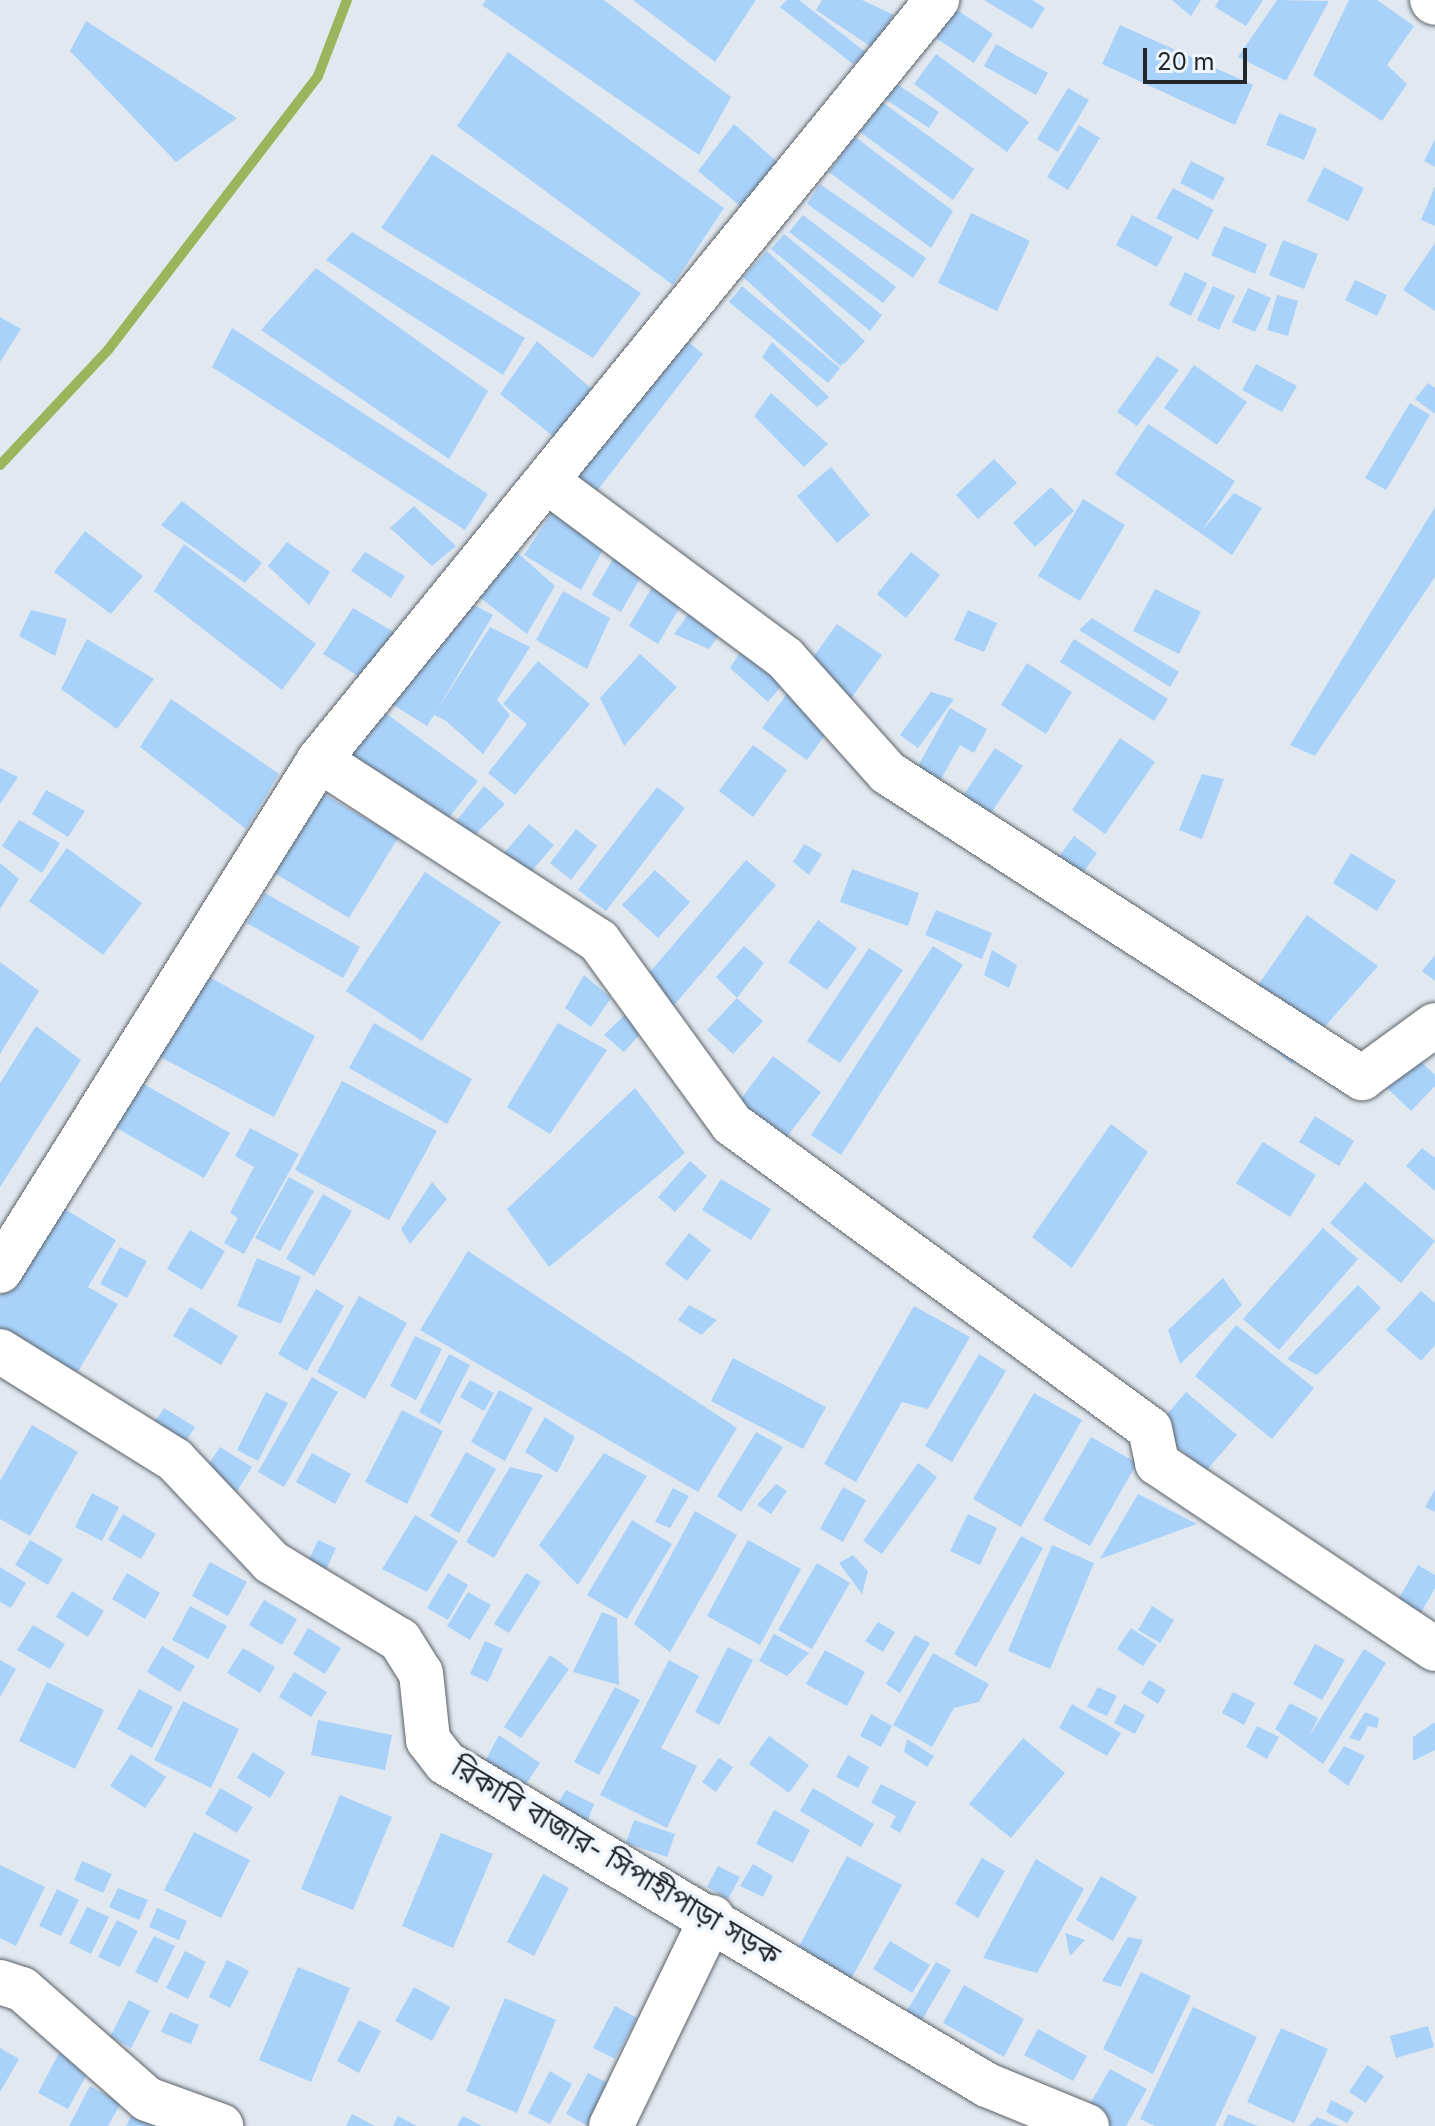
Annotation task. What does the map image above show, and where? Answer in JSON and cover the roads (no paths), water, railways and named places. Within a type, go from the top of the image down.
[{"type":"street","points":[[0,1271],[319,760],[937,0]]},
{"type":"street","points":[[548,482],[785,658],[888,773],[1362,1078],[1435,1025]]},
{"type":"street","points":[[319,760],[599,941],[732,1124],[1150,1429],[1157,1463],[1435,1649]]},
{"type":"street","name":"রিকাবি বাজার- সিপাহীপাড়া সড়ক","points":[[0,1351],[175,1460],[271,1562],[400,1640],[421,1673],[428,1740],[446,1763],[712,1917],[987,2085],[1087,2126]]},
{"type":"street","points":[[611,2126],[712,1917]]},
{"type":"street","points":[[0,1982],[22,1989],[147,2099],[221,2126]]},
{"type":"waterway","points":[[0,465],[108,350],[318,76],[347,0]]}]
